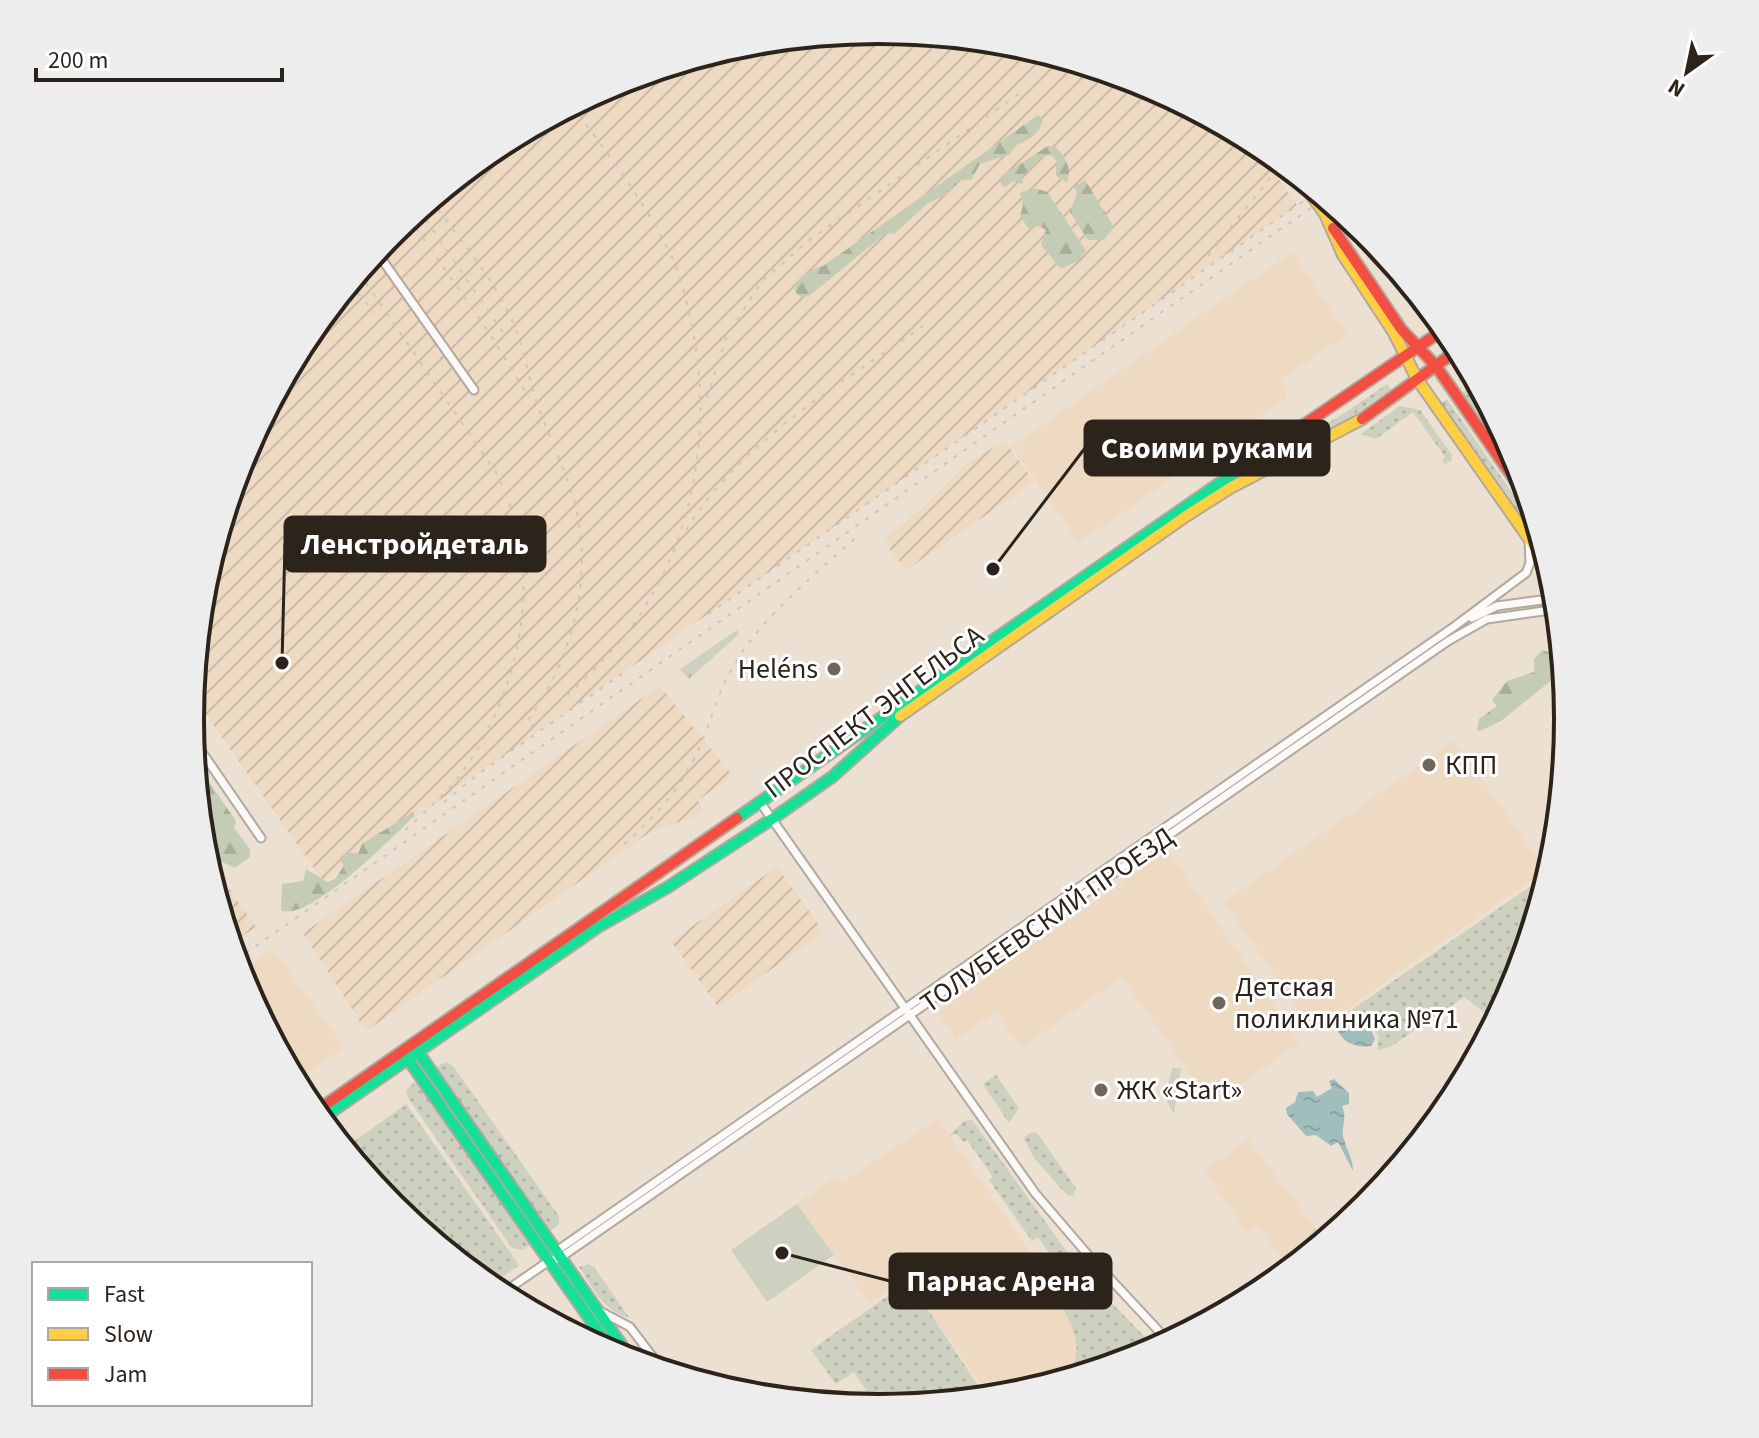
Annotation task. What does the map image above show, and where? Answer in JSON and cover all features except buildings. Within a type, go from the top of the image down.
[{"type":"main road","points":[[1319,207],[1417,348],[1436,366],[1505,465]]},
{"type":"main road","points":[[1332,227],[1343,255],[1406,355],[1417,379],[1530,541]]},
{"type":"main road","name":"ПРОСПЕКТ ЭНГЕЛЬСА","points":[[331,1112],[760,802],[1435,336]]},
{"type":"main road","name":"ПРОСПЕКТ ЭНГЕЛЬСА","points":[[326,1105],[411,1053],[598,927],[668,887],[772,819],[832,777],[904,712],[1186,516],[1230,488],[1356,423],[1449,357]]},
{"type":"main road","points":[[411,1053],[619,1342]]},
{"type":"main road","points":[[555,1257],[602,1334]]},
{"type":"street","points":[[384,262],[474,390]]},
{"type":"street","name":"ТОЛУБЕЕВСКИЙ ПРОЕЗД","points":[[513,1286],[1455,626],[1526,573],[1530,563],[1528,538]]},
{"type":"street","name":"ТОЛУБЕЕВСКИЙ ПРОЕЗД","points":[[1455,626],[1497,606],[1544,600]]},
{"type":"street","name":"ТОЛУБЕЕВСКИЙ ПРОЕЗД","points":[[908,1011],[1459,634],[1487,619],[1546,611]]},
{"type":"street","points":[[206,758],[261,838]]},
{"type":"street","points":[[760,802],[1035,1193],[1160,1332]]},
{"type":"street","points":[[595,1309],[630,1327],[650,1353]]},
{"type":"shaded area","points":[[880,44],[924,45],[1011,57],[1096,80],[1178,114],[1217,134],[1272,170],[1297,205],[323,881],[204,712],[210,631],[217,587],[240,502],[256,461],[274,420],[318,344],[372,274],[402,242],[469,183],[542,134],[621,95],[663,80],[748,57],[835,45]]},
{"type":"shaded area","points":[[1292,252],[1347,334],[1282,379],[1287,397],[1079,543],[1012,446]]},
{"type":"shaded area","points":[[1005,441],[1034,482],[906,570],[883,540],[929,502],[965,464]]},
{"type":"shaded area","points":[[660,686],[733,776],[698,800],[703,809],[697,816],[650,832],[366,1031],[303,933]]},
{"type":"shaded area","points":[[1454,741],[1539,861],[1535,878],[1314,1032],[1224,902]]},
{"type":"shaded area","points":[[1168,850],[1300,1043],[1211,1104],[1122,977],[1021,1048],[995,1012],[956,1040],[938,1012]]},
{"type":"shaded area","points":[[777,867],[824,932],[718,1007],[671,941]]},
{"type":"shaded area","points":[[225,883],[256,927],[241,937]]},
{"type":"shaded area","points":[[273,949],[344,1047],[306,1074],[274,1018],[251,964]]},
{"type":"shaded area","points":[[938,1118],[1044,1272],[1074,1326],[1077,1354],[1072,1366],[982,1386],[906,1278],[870,1303],[797,1204],[835,1177],[842,1182]]},
{"type":"shaded area","points":[[1248,1139],[1315,1228],[1285,1259],[1257,1225],[1247,1231],[1204,1171]]},
{"type":"green space","points":[[1038,115],[1043,120],[1039,129],[1029,139],[1016,145],[1010,154],[980,164],[971,180],[959,180],[946,195],[928,203],[894,234],[886,233],[809,296],[801,297],[795,292],[804,274],[823,266]]},
{"type":"green space","points":[[1048,146],[1056,147],[1065,159],[1069,172],[1067,182],[1056,176],[1056,160],[1051,155],[1040,158],[1022,177],[1023,184],[1014,181],[1005,187],[1001,184],[1001,176]]},
{"type":"green space","points":[[1085,180],[1114,227],[1104,240],[1088,240],[1070,212],[1077,194],[1074,186]]},
{"type":"green space","points":[[1035,188],[1047,192],[1086,251],[1078,261],[1061,269],[1041,245],[1046,230],[1039,226],[1029,229],[1020,216],[1023,205],[1020,193]]},
{"type":"green space","points":[[1387,384],[1391,389],[1348,419],[1263,464],[1262,461],[1343,414]]},
{"type":"green space","points":[[1468,389],[1493,437],[1461,394]]},
{"type":"green space","points":[[1447,399],[1519,503],[1526,525],[1441,403]]},
{"type":"green space","points":[[1400,406],[1420,410],[1452,455],[1451,460],[1445,464],[1442,460],[1445,457],[1413,412],[1376,439],[1361,434]]},
{"type":"green space","points":[[737,630],[739,634],[689,679],[680,669]]},
{"type":"green space","points":[[1542,650],[1549,652],[1553,679],[1501,721],[1477,730],[1479,719],[1497,706],[1492,700],[1507,681],[1534,672],[1534,659]]},
{"type":"green space","points":[[208,780],[236,821],[234,828],[250,849],[250,857],[235,868],[219,861]]},
{"type":"green space","points":[[413,812],[414,816],[388,841],[329,892],[293,911],[281,910],[282,884],[303,881],[306,869],[327,882],[335,879],[343,867],[340,857],[347,852],[358,854],[362,844]]},
{"type":"green space","points":[[1534,884],[1519,936],[1487,1014],[1464,997],[1390,1047],[1377,1050],[1379,1037],[1373,1029],[1347,1013]]},
{"type":"green space","points":[[446,1062],[453,1066],[559,1216],[559,1224],[549,1232],[435,1068]]},
{"type":"green space","points":[[1172,1068],[1181,1068],[1174,1114],[1160,1090],[1169,1083]]},
{"type":"green space","points":[[996,1075],[1019,1108],[1009,1123],[983,1084]]},
{"type":"green space","points":[[416,1081],[530,1245],[523,1250],[512,1248],[408,1098],[406,1090]]},
{"type":"green space","points":[[406,1104],[519,1265],[501,1278],[469,1255],[402,1196],[354,1142]]},
{"type":"green space","points":[[972,1120],[1070,1256],[1068,1263],[1051,1274],[1044,1271],[1058,1266],[1038,1237],[1032,1241],[989,1180],[993,1177],[967,1140],[963,1142],[957,1134],[949,1136],[964,1121]]},
{"type":"green space","points":[[1032,1132],[1038,1134],[1076,1188],[1073,1196],[1066,1194],[1035,1159],[1023,1138]]},
{"type":"green space","points":[[797,1204],[834,1255],[767,1302],[731,1250]]},
{"type":"green space","points":[[1315,1228],[1318,1232],[1302,1245]]},
{"type":"green space","points":[[588,1264],[594,1267],[629,1317],[613,1311],[600,1298],[579,1267]]},
{"type":"green space","points":[[1074,1270],[1079,1270],[1147,1339],[1072,1366],[1076,1346],[1074,1334],[1052,1285]]},
{"type":"green space","points":[[909,1281],[979,1386],[924,1393],[868,1394],[854,1372],[836,1384],[811,1350]]},
{"type":"water","points":[[1347,1023],[1371,1030],[1375,1039],[1371,1046],[1356,1046],[1343,1039],[1337,1030]]},
{"type":"water","points":[[1334,1079],[1349,1093],[1349,1104],[1342,1106],[1343,1135],[1353,1171],[1338,1142],[1331,1146],[1316,1135],[1306,1136],[1287,1114],[1286,1108],[1295,1102],[1298,1092],[1313,1091],[1317,1097],[1332,1088],[1329,1081]]},
{"type":"railway","points":[[707,398],[726,338],[761,282],[808,241],[1022,92]]},
{"type":"railway","points":[[531,727],[606,657],[644,608],[677,542],[696,470],[700,433],[697,359],[682,282],[667,247],[643,205],[579,115]]},
{"type":"railway","points":[[1208,256],[1275,172]]},
{"type":"railway","points":[[708,614],[1308,198]]},
{"type":"railway","points":[[246,953],[1316,204]]},
{"type":"railway","points":[[438,209],[484,271],[510,316],[537,403],[572,494],[579,523],[582,553],[576,612],[558,669],[528,720]]},
{"type":"railway","points":[[426,220],[507,338]]},
{"type":"railway","points":[[416,229],[490,334],[529,398]]},
{"type":"railway","points":[[365,282],[495,471],[511,507],[520,545],[523,585],[521,624],[513,663],[501,701],[484,737],[463,771],[403,832]]},
{"type":"railway","points":[[357,292],[374,312]]},
{"type":"railway","points":[[686,530],[709,498],[763,442],[825,393],[923,326]]},
{"type":"railway","points":[[624,844],[648,822],[678,786],[701,744],[726,680],[749,642],[794,593],[860,534]]},
{"type":"railway","points":[[444,802],[477,775],[629,669]]},
{"type":"traffic: fast","points":[[737,818],[1289,435]]},
{"type":"traffic: fast","points":[[331,1112],[598,927],[668,887],[772,819],[832,777],[900,716]]},
{"type":"traffic: fast","points":[[599,1333],[408,1059],[407,1049],[418,1052],[620,1342]]},
{"type":"traffic: slow","points":[[1321,209],[1343,255],[1394,333],[1417,379],[1530,540]]},
{"type":"traffic: slow","points":[[900,716],[1186,516],[1230,488],[1362,419]]},
{"type":"traffic: jam","points":[[1333,228],[1401,329],[1436,366],[1505,465]]},
{"type":"traffic: jam","points":[[1289,435],[1435,336]]},
{"type":"traffic: jam","points":[[1362,419],[1449,357]]},
{"type":"traffic: jam","points":[[326,1105],[737,818]]},
{"type":"place","name":"Своими руками","points":[[993,569]]},
{"type":"place","name":"Ленстройдеталь","points":[[282,663]]},
{"type":"place","name":"Heléns","points":[[834,669]]},
{"type":"place","name":"КПП","points":[[1429,765]]},
{"type":"place","name":"Детская поликлиника №71","points":[[1219,1003]]},
{"type":"place","name":"ЖК «Start»","points":[[1101,1090]]},
{"type":"place","name":"Парнас Арена","points":[[782,1253]]}]
